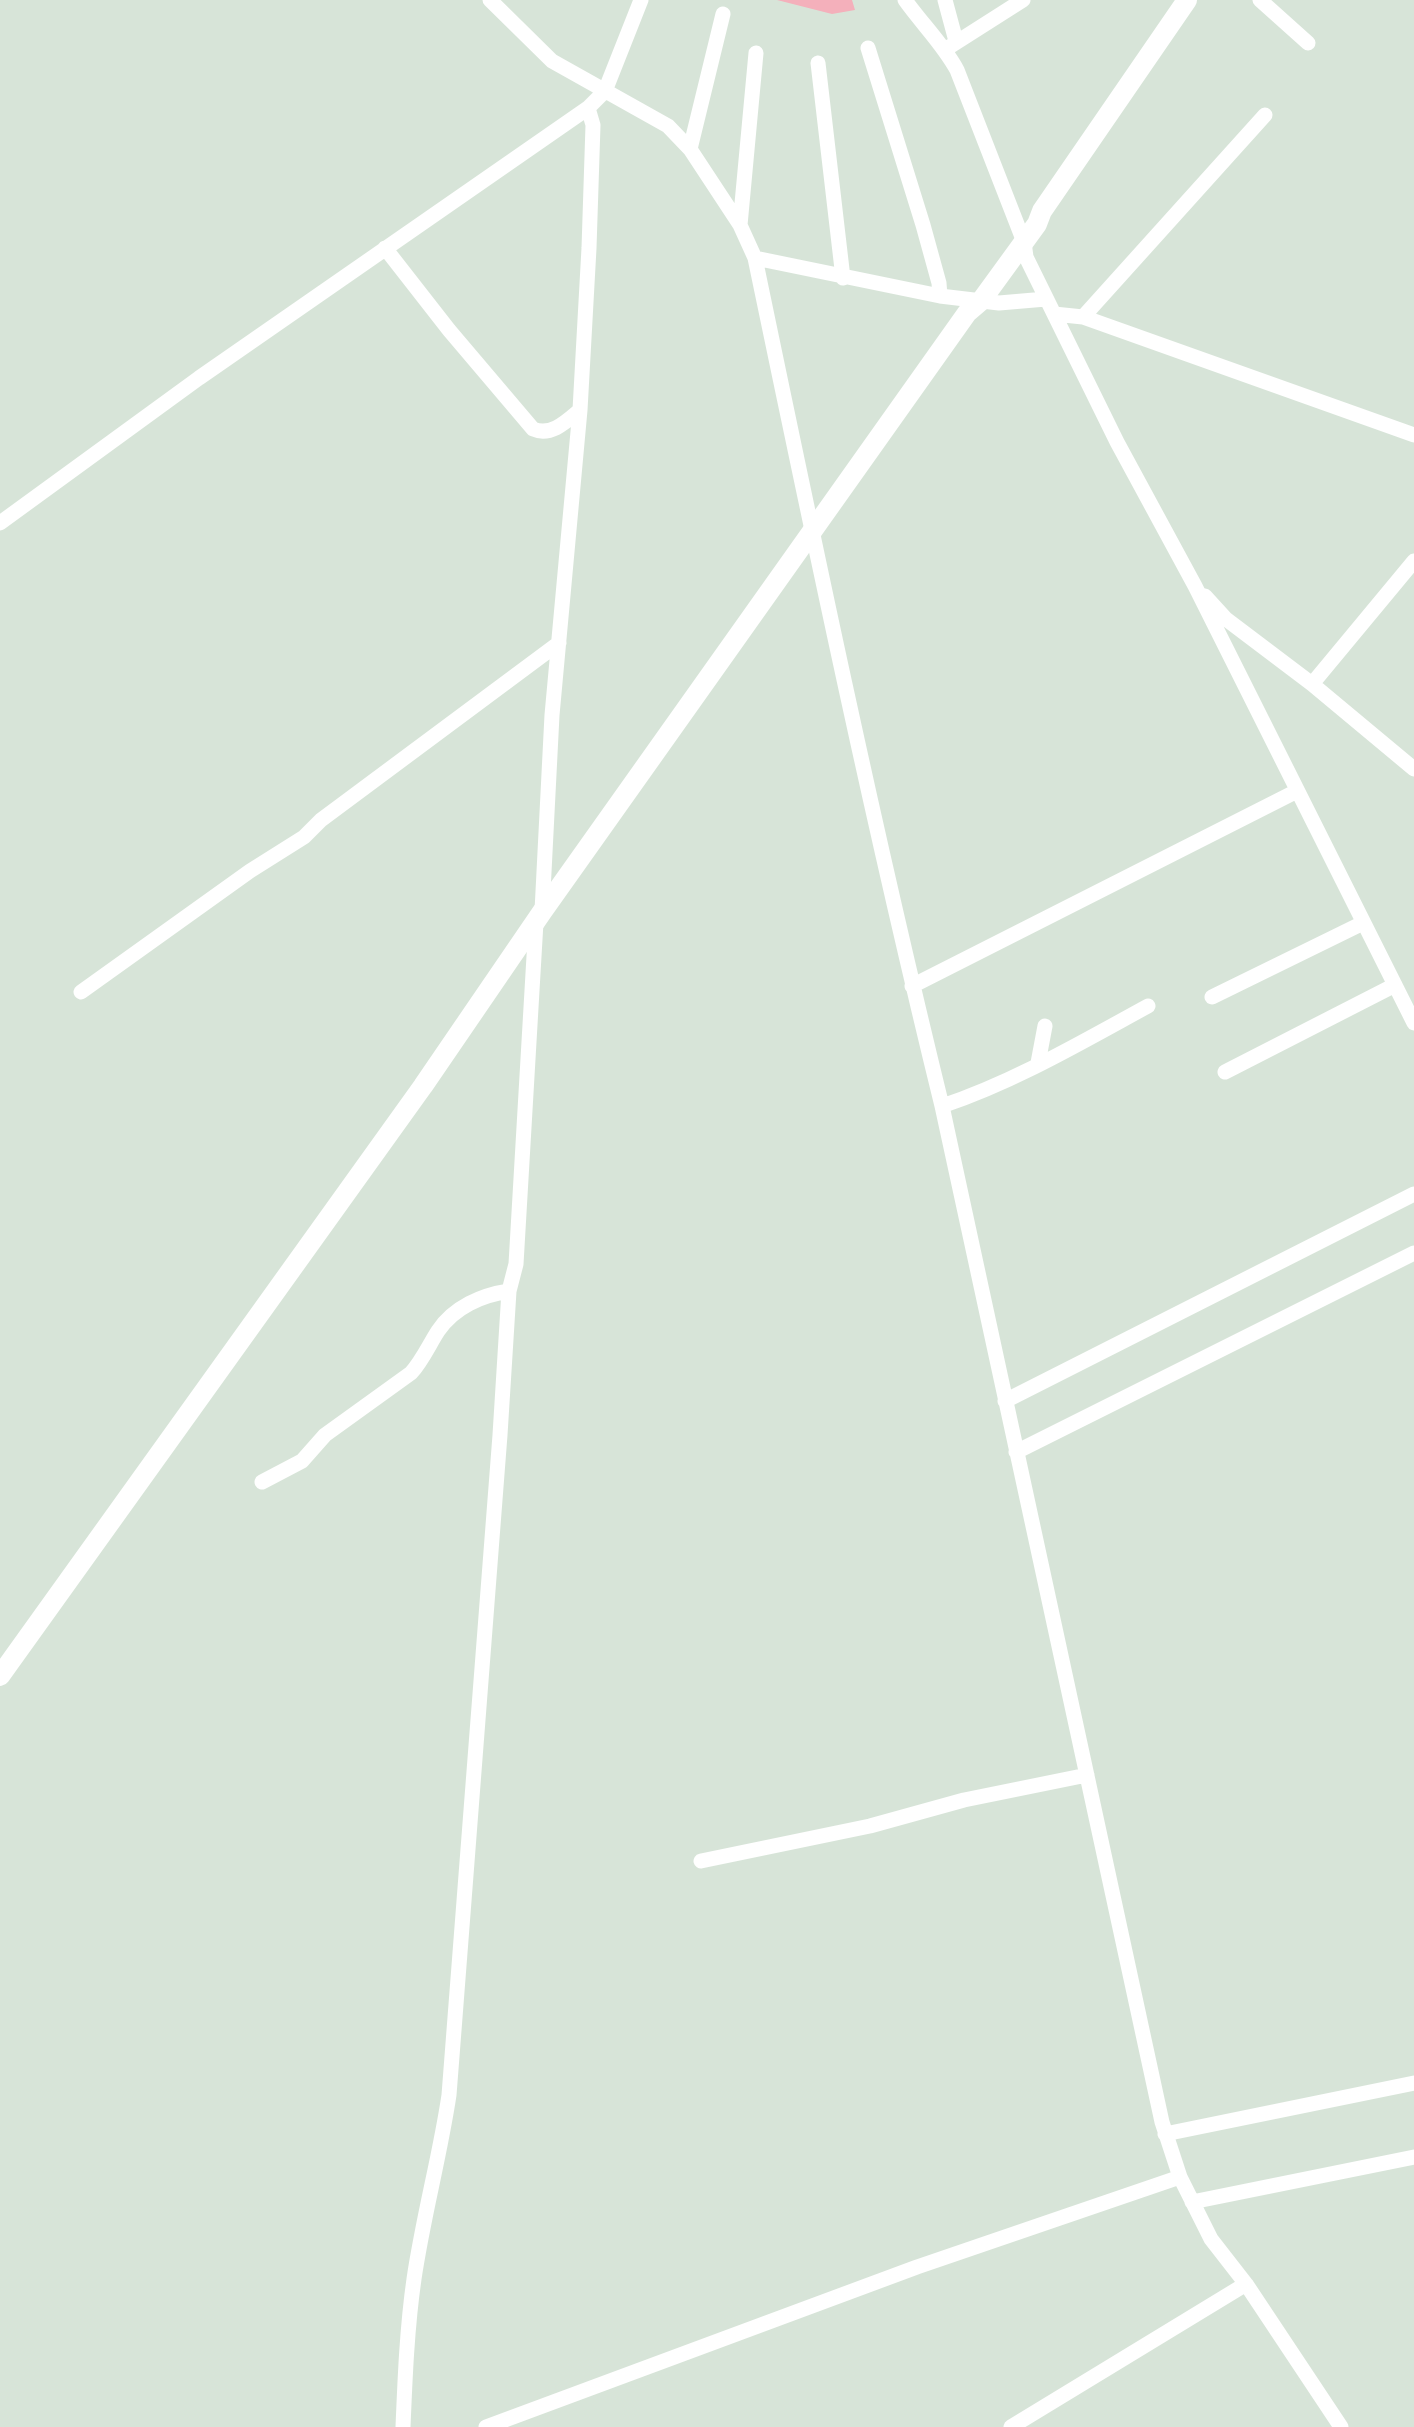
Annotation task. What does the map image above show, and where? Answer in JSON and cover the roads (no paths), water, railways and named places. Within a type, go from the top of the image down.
[{"type":"main road","points":[[0,1676],[1018,247],[1030,218],[1042,210],[1187,0]]},
{"type":"street","points":[[490,0],[552,61],[668,126],[690,149],[740,226],[755,258],[811,534],[942,1106],[1166,2134],[1180,2177],[1211,2239],[1246,2284],[1335,2425]]},
{"type":"street","points":[[0,523],[198,378],[588,108],[605,91],[641,0]]},
{"type":"street","points":[[905,0],[926,28],[951,45]]},
{"type":"street","points":[[945,0],[957,70],[1018,247],[1195,586],[1414,1023]]},
{"type":"street","points":[[951,45],[1023,0]]},
{"type":"street","points":[[1260,0],[1308,43]]},
{"type":"street","points":[[690,149],[723,14]]},
{"type":"street","points":[[868,48],[940,283],[940,296]]},
{"type":"street","points":[[740,226],[756,52]]},
{"type":"street","points":[[818,63],[843,278]]},
{"type":"street","points":[[403,2427],[414,2274],[449,2094],[464,1919],[509,1292],[516,1264],[552,715],[580,410],[593,125],[588,108]]},
{"type":"street","points":[[1083,318],[1264,115]]},
{"type":"street","points":[[385,248],[534,429],[550,430],[580,410]]},
{"type":"street","points":[[755,258],[973,305],[1050,306],[1414,435]]},
{"type":"street","points":[[1312,684],[1414,561]]},
{"type":"street","points":[[1195,586],[1226,619],[1312,684],[1414,770]]},
{"type":"street","points":[[82,992],[250,871],[304,837],[321,820],[559,643]]},
{"type":"street","points":[[912,986],[1297,790]]},
{"type":"street","points":[[1212,997],[1364,923]]},
{"type":"street","points":[[1225,1072],[1395,985]]},
{"type":"street","points":[[942,1106],[1038,1064],[1148,1006]]},
{"type":"street","points":[[1038,1064],[1045,1026]]},
{"type":"street","points":[[1005,1400],[1414,1194]]},
{"type":"street","points":[[1016,1452],[1414,1252]]},
{"type":"street","points":[[262,1482],[296,1466],[325,1435],[411,1373],[440,1328],[455,1314],[479,1297],[509,1292]]},
{"type":"street","points":[[701,1861],[870,1826],[964,1800],[1088,1776]]},
{"type":"street","points":[[1166,2134],[1414,2083]]},
{"type":"street","points":[[1192,2202],[1414,2157]]},
{"type":"street","points":[[486,2427],[917,2267],[1180,2177]]},
{"type":"street","points":[[1010,2427],[1246,2284]]}]
